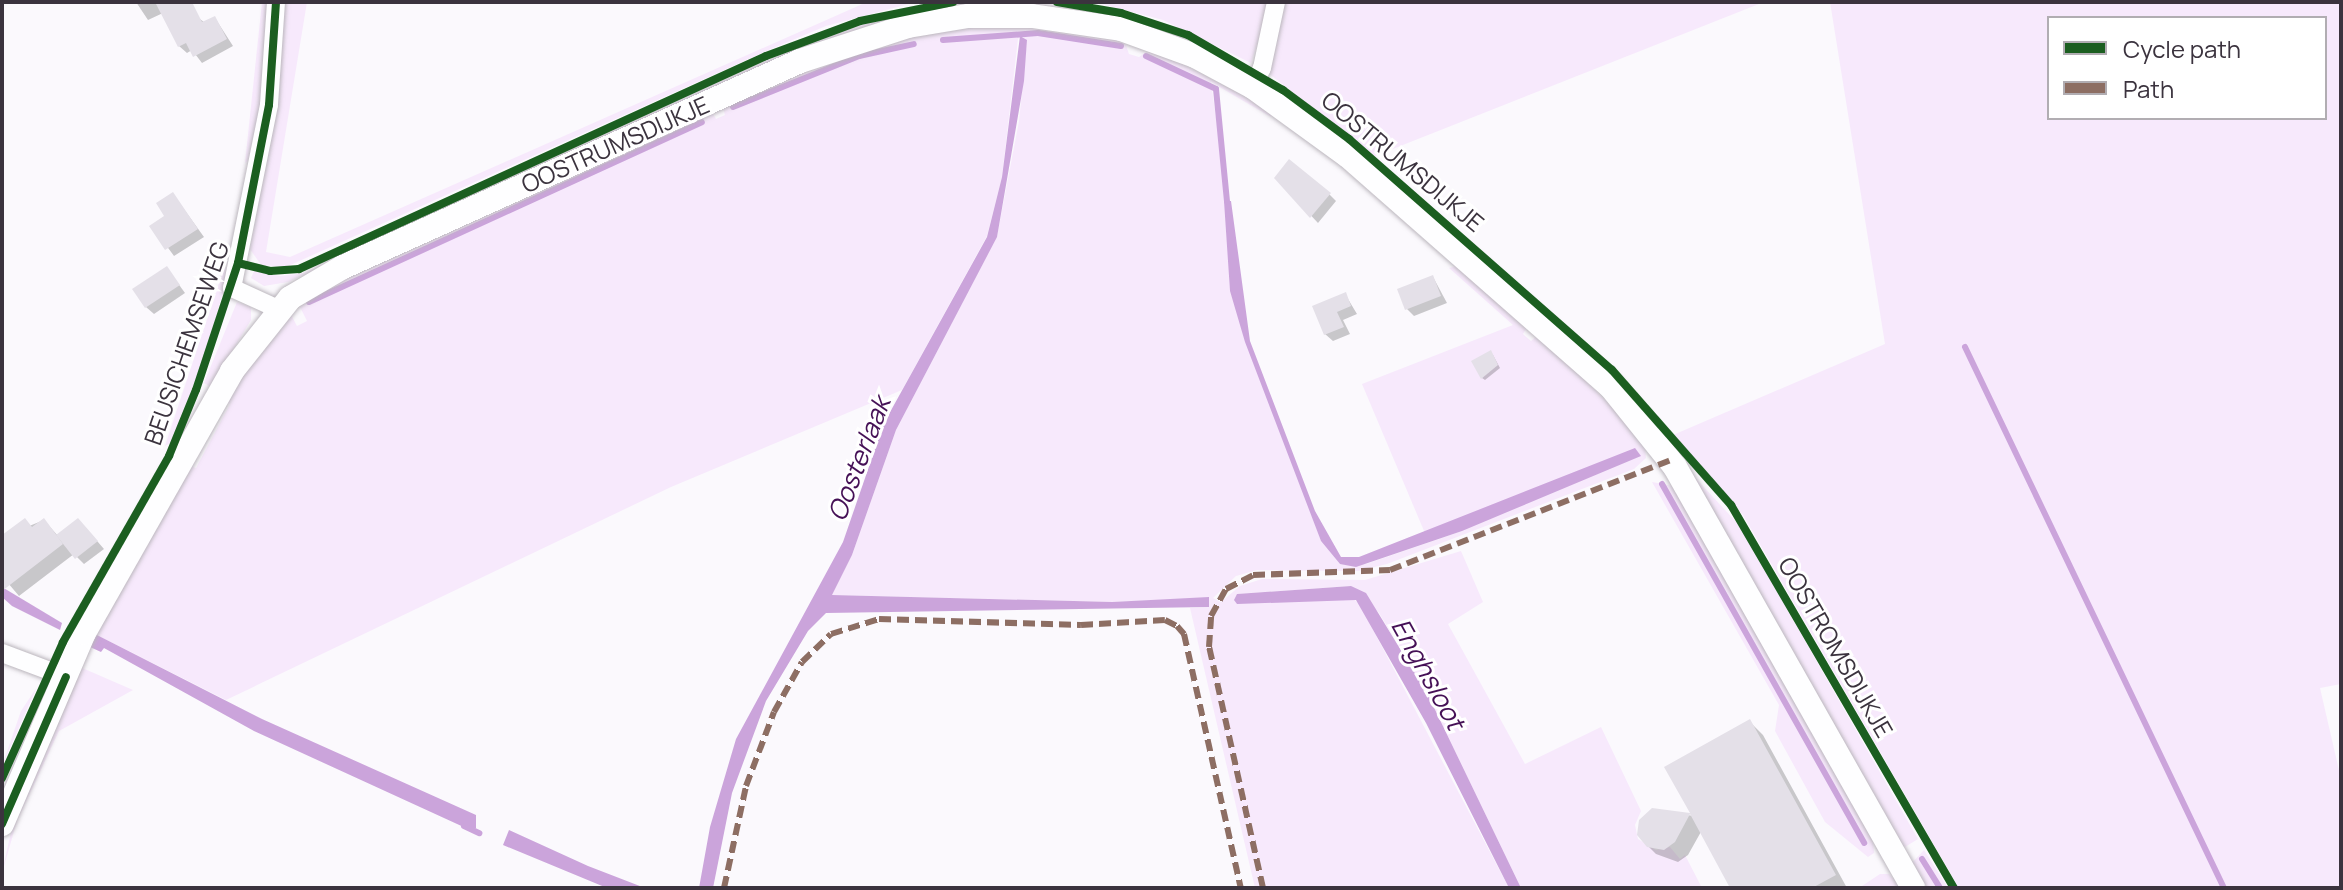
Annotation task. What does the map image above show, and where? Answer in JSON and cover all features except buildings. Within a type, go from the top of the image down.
[{"type":"street","name":"BEUSICHEMSEWEG","points":[[2,824],[84,633],[232,371],[278,309],[232,288],[269,105],[276,2]]},
{"type":"street","points":[[1253,87],[1262,68],[1276,2]]},
{"type":"street","name":"OOSTRUMSDIJKJE","points":[[278,309],[324,276],[800,61],[968,9],[1121,29],[1195,56],[1253,87],[1348,156],[1611,387],[1659,443],[1913,888]]},
{"type":"street","points":[[2,653],[66,677]]},
{"type":"shaded area","points":[[262,2],[268,2],[265,74],[253,157],[245,163]]},
{"type":"shaded area","points":[[283,2],[307,2],[266,252],[290,257],[867,2],[916,2],[826,26],[764,52],[286,267],[261,265],[250,249],[274,123]]},
{"type":"shaded area","points":[[1094,2],[1271,2],[1251,63],[1163,20]]},
{"type":"shaded area","points":[[1281,2],[1764,2],[1375,156],[1268,73]]},
{"type":"shaded area","points":[[1830,2],[2341,2],[2341,684],[2320,688],[2341,779],[2341,888],[1959,888],[1743,515],[1673,435],[1885,344]]},
{"type":"shaded area","points":[[933,9],[799,50],[288,282],[264,286],[251,278],[254,271],[280,276],[304,273],[768,60],[861,25]]},
{"type":"shaded area","points":[[1024,27],[1124,40],[1129,54],[1139,57],[1152,48],[1272,110],[1271,117],[1211,82],[1225,182],[1230,291],[1321,541],[1340,564],[1366,564],[1462,531],[1427,538],[1362,384],[1513,325],[1449,268],[1457,266],[1529,324],[1523,334],[1531,341],[1539,334],[1628,423],[1645,447],[1646,458],[1634,469],[1387,564],[1358,571],[1257,570],[1236,576],[1213,598],[1221,602],[1240,586],[1262,579],[1365,580],[1461,551],[1483,602],[1448,624],[1525,764],[1601,727],[1641,811],[1635,825],[1638,839],[1656,850],[1670,847],[1680,859],[1685,855],[1702,888],[1521,888],[1427,693],[1379,613],[1351,586],[1237,594],[1350,597],[1359,603],[1509,888],[1255,888],[1190,608],[1209,607],[1208,598],[1112,602],[831,595],[852,555],[896,430],[997,236],[1019,121],[1027,41],[1022,36],[1018,39],[1002,177],[987,236],[902,390],[671,487],[226,700],[95,634],[190,466],[196,468],[230,404],[224,400],[289,311],[297,326],[307,321],[298,303],[310,295],[712,112],[716,119],[725,115],[723,108],[810,67],[904,38],[967,28]]},
{"type":"shaded area","points":[[1020,36],[1027,40],[1024,81],[997,237],[896,430],[852,555],[832,595],[1112,602],[1209,597],[1209,607],[826,613],[808,631],[766,701],[732,793],[713,888],[699,888],[710,827],[736,739],[843,542],[884,423],[987,237],[1002,177]]},
{"type":"shaded area","points":[[1224,201],[1231,201],[1250,341],[1315,511],[1341,557],[1359,557],[1635,448],[1641,456],[1462,531],[1356,567],[1340,564],[1321,541],[1245,342],[1230,291]]},
{"type":"shaded area","points":[[224,268],[229,269],[208,347],[172,442],[165,446]]},
{"type":"shaded area","points":[[237,302],[251,307],[251,320],[211,387],[204,383]]},
{"type":"shaded area","points":[[1675,456],[1739,525],[1918,839],[1905,847],[1897,843]]},
{"type":"shaded area","points":[[1652,482],[1673,486],[1873,838],[1874,853],[1868,857],[1825,822],[1775,731],[1779,705]]},
{"type":"shaded area","points":[[1351,586],[1366,593],[1427,693],[1521,888],[1509,888],[1426,723],[1356,600],[1237,604],[1234,600],[1237,594]]},
{"type":"shaded area","points":[[2,587],[62,623],[60,630],[12,606],[2,597]]},
{"type":"shaded area","points":[[95,634],[262,719],[476,815],[476,828],[468,829],[254,731],[104,648],[101,652],[90,647]]},
{"type":"shaded area","points":[[80,667],[133,690],[59,731],[17,821],[2,873],[14,818]]},
{"type":"shaded area","points":[[37,687],[2,766],[21,711]]},
{"type":"shaded area","points":[[509,830],[645,888],[607,888],[503,845]]},
{"type":"shaded area","points":[[1924,850],[1948,888],[1925,888],[1910,865]]},
{"type":"shaded area","points":[[1880,874],[1889,874],[1902,888],[1859,888]]},
{"type":"waterway","points":[[943,40],[1038,33],[1121,46]]},
{"type":"waterway","points":[[733,107],[859,56],[914,44]]},
{"type":"waterway","points":[[1146,56],[1216,89],[1227,201]]},
{"type":"waterway","points":[[309,302],[702,122]]},
{"type":"waterway","points":[[1965,347],[2224,888]]},
{"type":"waterway","points":[[1662,484],[1864,843]]},
{"type":"waterway","points":[[464,826],[479,833]]},
{"type":"waterway","points":[[1922,859],[1940,888]]},
{"type":"marked path","points":[[1263,888],[1209,647],[1211,616],[1226,589],[1253,575],[1390,570],[1670,460]]},
{"type":"marked path","points":[[724,888],[746,786],[774,712],[802,662],[831,634],[879,619],[1081,625],[1165,620],[1177,626],[1184,634],[1241,888]]},
{"type":"cycle path","points":[[2,778],[63,642],[169,456],[196,390],[238,263],[269,105],[276,2]]},
{"type":"cycle path","points":[[238,263],[270,271],[299,269],[766,56],[860,21],[953,2]]},
{"type":"cycle path","name":"OOSTROMSDIJKJE","points":[[1057,2],[1121,13],[1188,35],[1283,90],[1349,139],[1612,370],[1731,505],[1954,888]]},
{"type":"cycle path","points":[[2,824],[66,677]]},
{"type":"water label","name":"Oosterlaak","points":[[859,459]]},
{"type":"water label","name":"Enghsloot","points":[[1428,674]]}]
